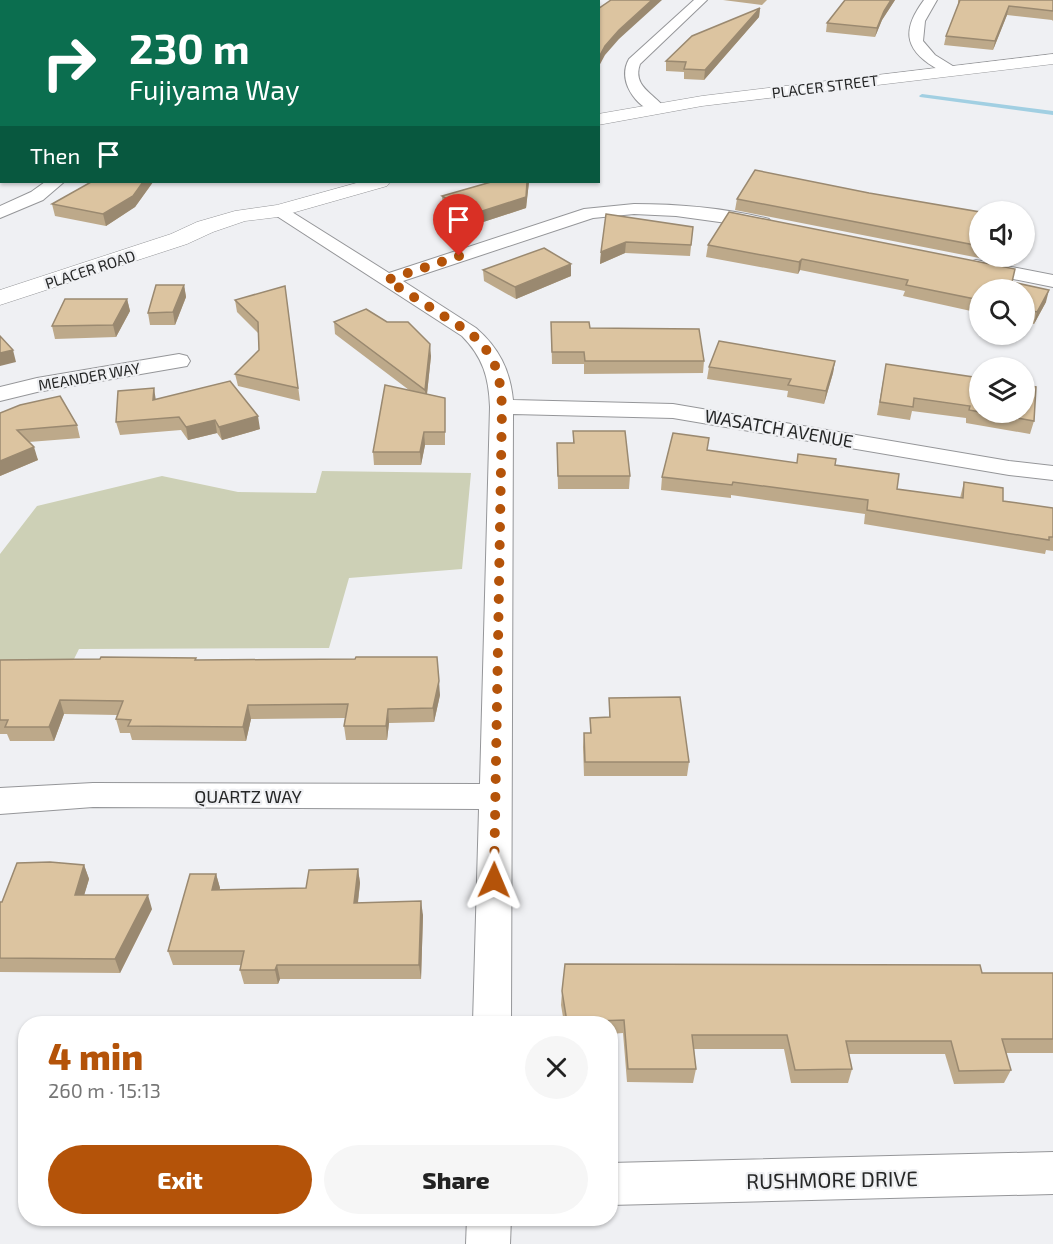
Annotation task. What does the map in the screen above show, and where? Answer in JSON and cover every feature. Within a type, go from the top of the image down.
[{"type":"main road","name":"PLACER STREET","points":[[600,120],[657,108],[1053,59]]},
{"type":"main road","points":[[278,211],[376,183]]},
{"type":"main road","name":"PLACER ROAD","points":[[0,298],[179,239],[215,234],[255,222],[278,211]]},
{"type":"street","points":[[657,108],[635,87],[630,77],[631,68],[634,62],[701,0]]},
{"type":"street","points":[[931,0],[923,8],[914,32],[915,42],[920,50],[951,71]]},
{"type":"street","points":[[0,213],[37,196],[54,183]]},
{"type":"street","points":[[387,280],[565,220],[606,211],[669,208],[728,216],[786,228]]},
{"type":"street","points":[[278,211],[469,332],[480,341],[496,364],[502,407],[492,1016]]},
{"type":"street","points":[[960,263],[1053,281]]},
{"type":"street","name":"MEANDER WAY","points":[[0,394],[179,361]]},
{"type":"street","name":"WASATCH AVENUE","points":[[502,407],[673,411],[1009,468],[1053,473]]},
{"type":"street","name":"QUARTZ WAY","points":[[0,801],[93,795],[495,797]]},
{"type":"street","name":"RUSHMORE DRIVE","points":[[618,1184],[1053,1173]]},
{"type":"street","points":[[488,1244],[489,1226]]},
{"type":"green space","points":[[322,471],[471,473],[462,569],[349,578],[329,648],[79,649],[73,661],[0,664],[0,554],[37,506],[162,476],[238,492],[316,493]]},
{"type":"building","points":[[611,0],[652,0],[619,30],[600,55],[600,8]]},
{"type":"building","points":[[845,0],[891,0],[877,28],[827,23]]},
{"type":"building","points":[[960,0],[1053,0],[1053,11],[1009,6],[995,41],[946,36]]},
{"type":"building","points":[[760,8],[705,70],[684,69],[686,62],[666,61],[692,36]]},
{"type":"building","points":[[755,170],[969,210],[969,244],[737,199]]},
{"type":"building","points":[[89,183],[142,183],[133,196],[103,214],[52,204]]},
{"type":"building","points":[[488,183],[527,183],[526,197],[473,214],[442,196]]},
{"type":"building","points":[[729,212],[969,260],[969,267],[1015,269],[1013,279],[969,279],[969,298],[906,285],[908,280],[802,259],[799,262],[708,245]]},
{"type":"building","points":[[606,214],[693,227],[691,245],[626,242],[601,252]]},
{"type":"building","points":[[544,248],[571,264],[515,287],[483,270]]},
{"type":"building","points":[[156,285],[184,285],[173,312],[148,313]]},
{"type":"building","points":[[285,286],[298,388],[235,374],[259,350],[258,322],[235,300]]},
{"type":"building","points":[[1035,287],[1049,290],[1037,312],[1035,312]]},
{"type":"building","points":[[65,299],[127,299],[113,325],[52,326]]},
{"type":"building","points":[[366,309],[387,322],[408,322],[430,344],[425,390],[334,322]]},
{"type":"building","points":[[551,322],[589,322],[590,328],[699,329],[704,361],[585,361],[584,352],[552,352]]},
{"type":"building","points":[[0,336],[13,350],[0,353]]},
{"type":"building","points":[[719,341],[835,361],[826,391],[788,385],[791,379],[709,367]]},
{"type":"building","points":[[886,364],[969,376],[969,406],[914,398],[913,407],[880,402]]},
{"type":"building","points":[[230,381],[258,416],[219,427],[215,420],[186,427],[179,417],[116,422],[118,391],[154,388],[153,400]]},
{"type":"building","points":[[385,385],[445,398],[445,432],[424,432],[420,452],[373,452]]},
{"type":"building","points":[[60,396],[77,425],[17,430],[34,447],[0,461],[0,413],[20,405]]},
{"type":"building","points":[[573,431],[625,431],[630,476],[558,476],[557,443],[574,443]]},
{"type":"building","points":[[673,433],[709,438],[707,450],[797,463],[798,454],[836,459],[835,465],[899,474],[897,489],[963,498],[964,482],[1003,488],[1003,501],[1053,508],[1053,537],[1049,537],[1049,540],[867,510],[868,500],[733,482],[732,485],[662,477]]},
{"type":"building","points":[[101,657],[196,658],[195,660],[437,657],[439,681],[433,708],[388,709],[386,726],[344,726],[348,704],[248,705],[243,727],[128,726],[131,720],[116,719],[123,701],[60,700],[49,727],[5,727],[8,720],[0,720],[0,660],[100,659]]},
{"type":"building","points":[[680,697],[689,762],[585,762],[584,733],[591,733],[590,718],[610,717],[609,698]]},
{"type":"building","points":[[50,862],[84,865],[75,895],[148,895],[115,959],[0,958],[0,902],[2,902],[17,863]]},
{"type":"building","points":[[358,869],[354,903],[421,901],[419,965],[277,965],[275,970],[240,970],[244,951],[168,951],[190,874],[216,874],[212,890],[306,888],[309,870]]},
{"type":"building","points":[[565,964],[980,965],[982,973],[1053,973],[1053,1039],[1002,1039],[1011,1070],[959,1071],[951,1041],[846,1041],[852,1069],[795,1070],[787,1035],[692,1035],[696,1069],[628,1069],[624,1020],[618,1020],[618,1016],[566,1016],[562,991]]},
{"type":"waterway","points":[[922,96],[1053,113]]},
{"type":"route","points":[[459,256],[387,280],[480,341],[496,364],[502,392],[494,880]]}]
